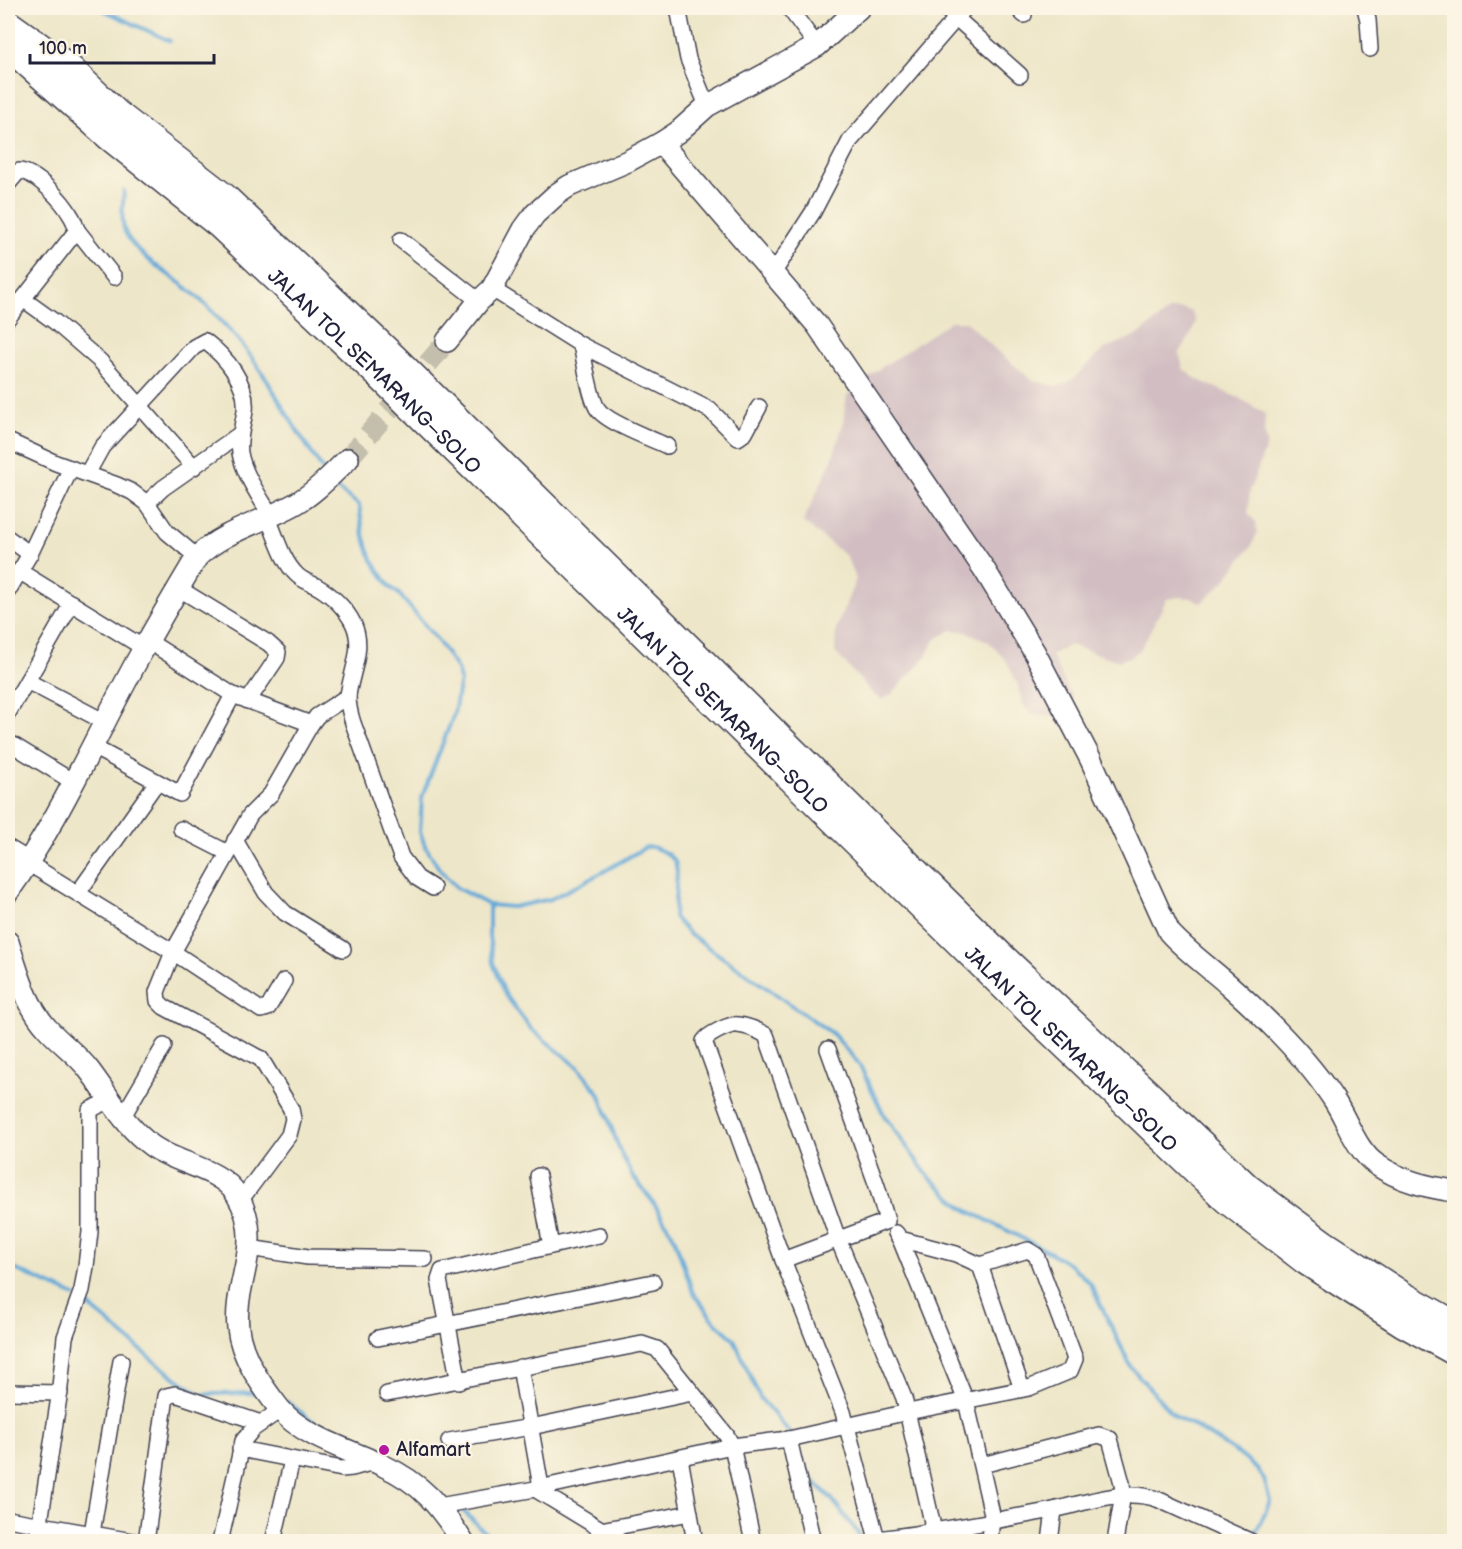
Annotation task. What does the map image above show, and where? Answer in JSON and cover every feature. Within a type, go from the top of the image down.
[{"type":"highway","name":"JALAN TOL SEMARANG–SOLO","points":[[8,24],[68,67],[117,114],[224,197],[392,356],[1001,956],[1248,1188],[1334,1250],[1402,1295],[1455,1324]]},
{"type":"highway","name":"JALAN TOL SEMARANG–SOLO","points":[[8,48],[110,136],[220,225],[371,367],[985,968],[1227,1200],[1306,1261],[1403,1323],[1455,1351]]},
{"type":"street","points":[[678,8],[688,59],[707,106]]},
{"type":"street","points":[[789,8],[817,46]]},
{"type":"street","points":[[447,341],[485,295],[535,214],[557,194],[569,186],[628,161],[661,143],[678,132],[707,106],[817,46],[859,8]]},
{"type":"street","points":[[1365,8],[1370,49]]},
{"type":"street","points":[[774,272],[813,213],[850,141],[955,11],[1020,75]]},
{"type":"street","points":[[661,143],[696,186],[774,272],[817,325],[984,569],[1035,653],[1091,760],[1169,932],[1191,954],[1251,1005],[1286,1042],[1324,1085],[1362,1149],[1377,1165],[1412,1182],[1455,1191]]},
{"type":"street","points":[[8,183],[19,171],[27,172],[50,191],[67,209],[77,230],[114,277]]},
{"type":"street","points":[[8,318],[77,230]]},
{"type":"street","points":[[401,240],[485,295],[710,410],[738,438],[745,433],[759,408]]},
{"type":"street","points":[[23,299],[55,322],[100,361],[194,467]]},
{"type":"street","points":[[87,474],[102,447],[194,347],[205,341],[214,349],[243,386],[245,408],[240,434],[242,458],[270,517],[285,560],[293,571],[340,604],[353,622],[358,636],[358,656],[348,696],[352,723],[370,766],[401,857],[417,878],[433,888]]},
{"type":"street","points":[[581,345],[599,411],[667,446]]},
{"type":"street","points":[[147,503],[163,488],[240,434]]},
{"type":"street","points":[[8,441],[132,492],[147,503],[163,528],[197,557]]},
{"type":"street","points":[[8,892],[28,863],[75,783],[146,645],[197,557],[229,535],[293,505],[318,488],[348,459]]},
{"type":"street","points":[[8,591],[30,554],[71,468]]},
{"type":"street","points":[[8,537],[30,554]]},
{"type":"street","points":[[19,571],[233,695],[310,723]]},
{"type":"street","points":[[178,588],[268,643],[278,652],[277,658],[248,701]]},
{"type":"street","points":[[8,713],[72,603]]},
{"type":"street","points":[[27,681],[105,722]]},
{"type":"street","points":[[93,747],[178,794],[181,793],[233,695]]},
{"type":"street","points":[[240,1201],[289,1135],[292,1127],[291,1109],[261,1059],[160,1004],[157,992],[173,952],[250,815],[271,794],[310,723],[348,696]]},
{"type":"street","points":[[8,742],[75,783]]},
{"type":"street","points":[[78,893],[157,782]]},
{"type":"street","points":[[182,829],[232,847],[266,893],[285,913],[343,949]]},
{"type":"street","points":[[8,851],[173,952],[262,1010],[268,1008],[284,981]]},
{"type":"street","points":[[8,942],[27,994],[39,1018],[88,1068],[122,1118],[142,1138],[161,1152],[222,1179],[240,1201],[247,1217],[250,1238],[238,1329],[247,1360],[271,1396],[307,1430],[374,1462],[419,1488],[439,1506],[463,1542]]},
{"type":"street","points":[[930,1537],[932,1522],[904,1398],[838,1239],[766,1035],[733,1025],[708,1036],[704,1041],[783,1260],[847,1425],[877,1540],[930,1537],[993,1520],[1054,1510],[1123,1494],[1156,1499],[1247,1539]]},
{"type":"street","points":[[122,1118],[164,1046]]},
{"type":"street","points":[[828,1049],[877,1186],[886,1221],[900,1239],[966,1401],[993,1520],[990,1542]]},
{"type":"street","points":[[37,1542],[60,1393],[65,1338],[80,1296],[90,1232],[90,1110],[109,1100]]},
{"type":"street","points":[[538,1176],[551,1246]]},
{"type":"street","points":[[783,1260],[886,1221]]},
{"type":"street","points":[[459,1382],[439,1280],[442,1271],[599,1235]]},
{"type":"street","points":[[439,1506],[538,1488],[732,1446],[789,1439],[1022,1389],[1070,1371],[1075,1359],[1034,1252],[1028,1250],[980,1265],[956,1254],[900,1239]]},
{"type":"street","points":[[249,1248],[308,1257],[425,1259]]},
{"type":"street","points":[[980,1265],[1022,1389]]},
{"type":"street","points":[[378,1338],[448,1326],[653,1282]]},
{"type":"street","points":[[387,1395],[459,1382],[520,1367],[642,1344],[648,1345],[657,1349],[716,1420],[732,1446],[753,1542]]},
{"type":"street","points":[[92,1533],[121,1361]]},
{"type":"street","points":[[520,1367],[531,1426],[538,1488],[600,1530],[622,1542]]},
{"type":"street","points":[[8,1392],[60,1393]]},
{"type":"street","points":[[449,1441],[692,1393]]},
{"type":"street","points":[[146,1542],[166,1396],[180,1395],[261,1423]]},
{"type":"street","points":[[220,1542],[240,1449],[247,1434],[261,1423],[271,1396]]},
{"type":"street","points":[[982,1465],[1099,1435],[1110,1439],[1123,1494],[1115,1542]]},
{"type":"street","points":[[789,1439],[813,1542]]},
{"type":"street","points":[[240,1449],[342,1469],[374,1462]]},
{"type":"street","points":[[680,1458],[695,1542]]},
{"type":"street","points":[[273,1542],[292,1460]]},
{"type":"street","points":[[1050,1542],[1054,1510]]},
{"type":"street","points":[[600,1530],[690,1513]]},
{"type":"street","points":[[8,1519],[138,1542]]},
{"type":"shaded area","points":[[1170,310],[1191,311],[1196,322],[1179,354],[1184,370],[1198,380],[1239,398],[1265,414],[1264,432],[1267,444],[1250,490],[1248,514],[1256,522],[1257,533],[1252,545],[1222,584],[1201,603],[1191,598],[1167,599],[1140,650],[1130,657],[1119,661],[1070,645],[1051,655],[1073,698],[1057,717],[1030,714],[1023,704],[1017,683],[1007,662],[989,642],[962,631],[951,630],[936,639],[924,659],[892,694],[882,700],[873,694],[835,652],[836,629],[856,579],[846,556],[803,522],[833,457],[843,424],[847,395],[872,374],[951,321],[965,321],[1032,380],[1054,386],[1072,380],[1104,349],[1138,335]]},
{"type":"waterway","points":[[99,8],[170,41]]},
{"type":"waterway","points":[[124,191],[123,220],[125,231],[133,245],[201,300],[234,335],[259,368],[325,472]]},
{"type":"waterway","points":[[333,482],[340,491],[359,505],[363,532],[372,560],[390,587],[399,594],[438,641],[457,669],[460,680],[454,714],[422,797],[420,832],[425,846],[440,870],[457,888],[489,905],[513,907],[551,899],[646,847],[653,847],[666,853],[675,861],[677,872],[674,917],[689,934],[833,1034],[859,1064],[885,1117],[928,1176],[963,1208],[1072,1266],[1090,1283],[1131,1367],[1167,1408],[1175,1416],[1240,1455],[1258,1470],[1264,1479],[1270,1501],[1251,1538]]},
{"type":"waterway","points":[[489,905],[489,937],[493,963],[505,994],[531,1029],[578,1067],[599,1093],[620,1151],[632,1175],[653,1202],[674,1237],[693,1293],[716,1323],[734,1339],[760,1398],[791,1434]]},
{"type":"waterway","points":[[8,1266],[75,1296]]},
{"type":"waterway","points":[[81,1300],[169,1373],[201,1395],[258,1392]]},
{"type":"waterway","points":[[287,1402],[322,1428]]},
{"type":"waterway","points":[[801,1460],[813,1481],[831,1498],[865,1542]]},
{"type":"waterway","points":[[460,1508],[495,1542]]},
{"type":"tunnel","points":[[348,459],[447,341]]},
{"type":"place","name":"Alfamart","points":[[384,1450]]}]
